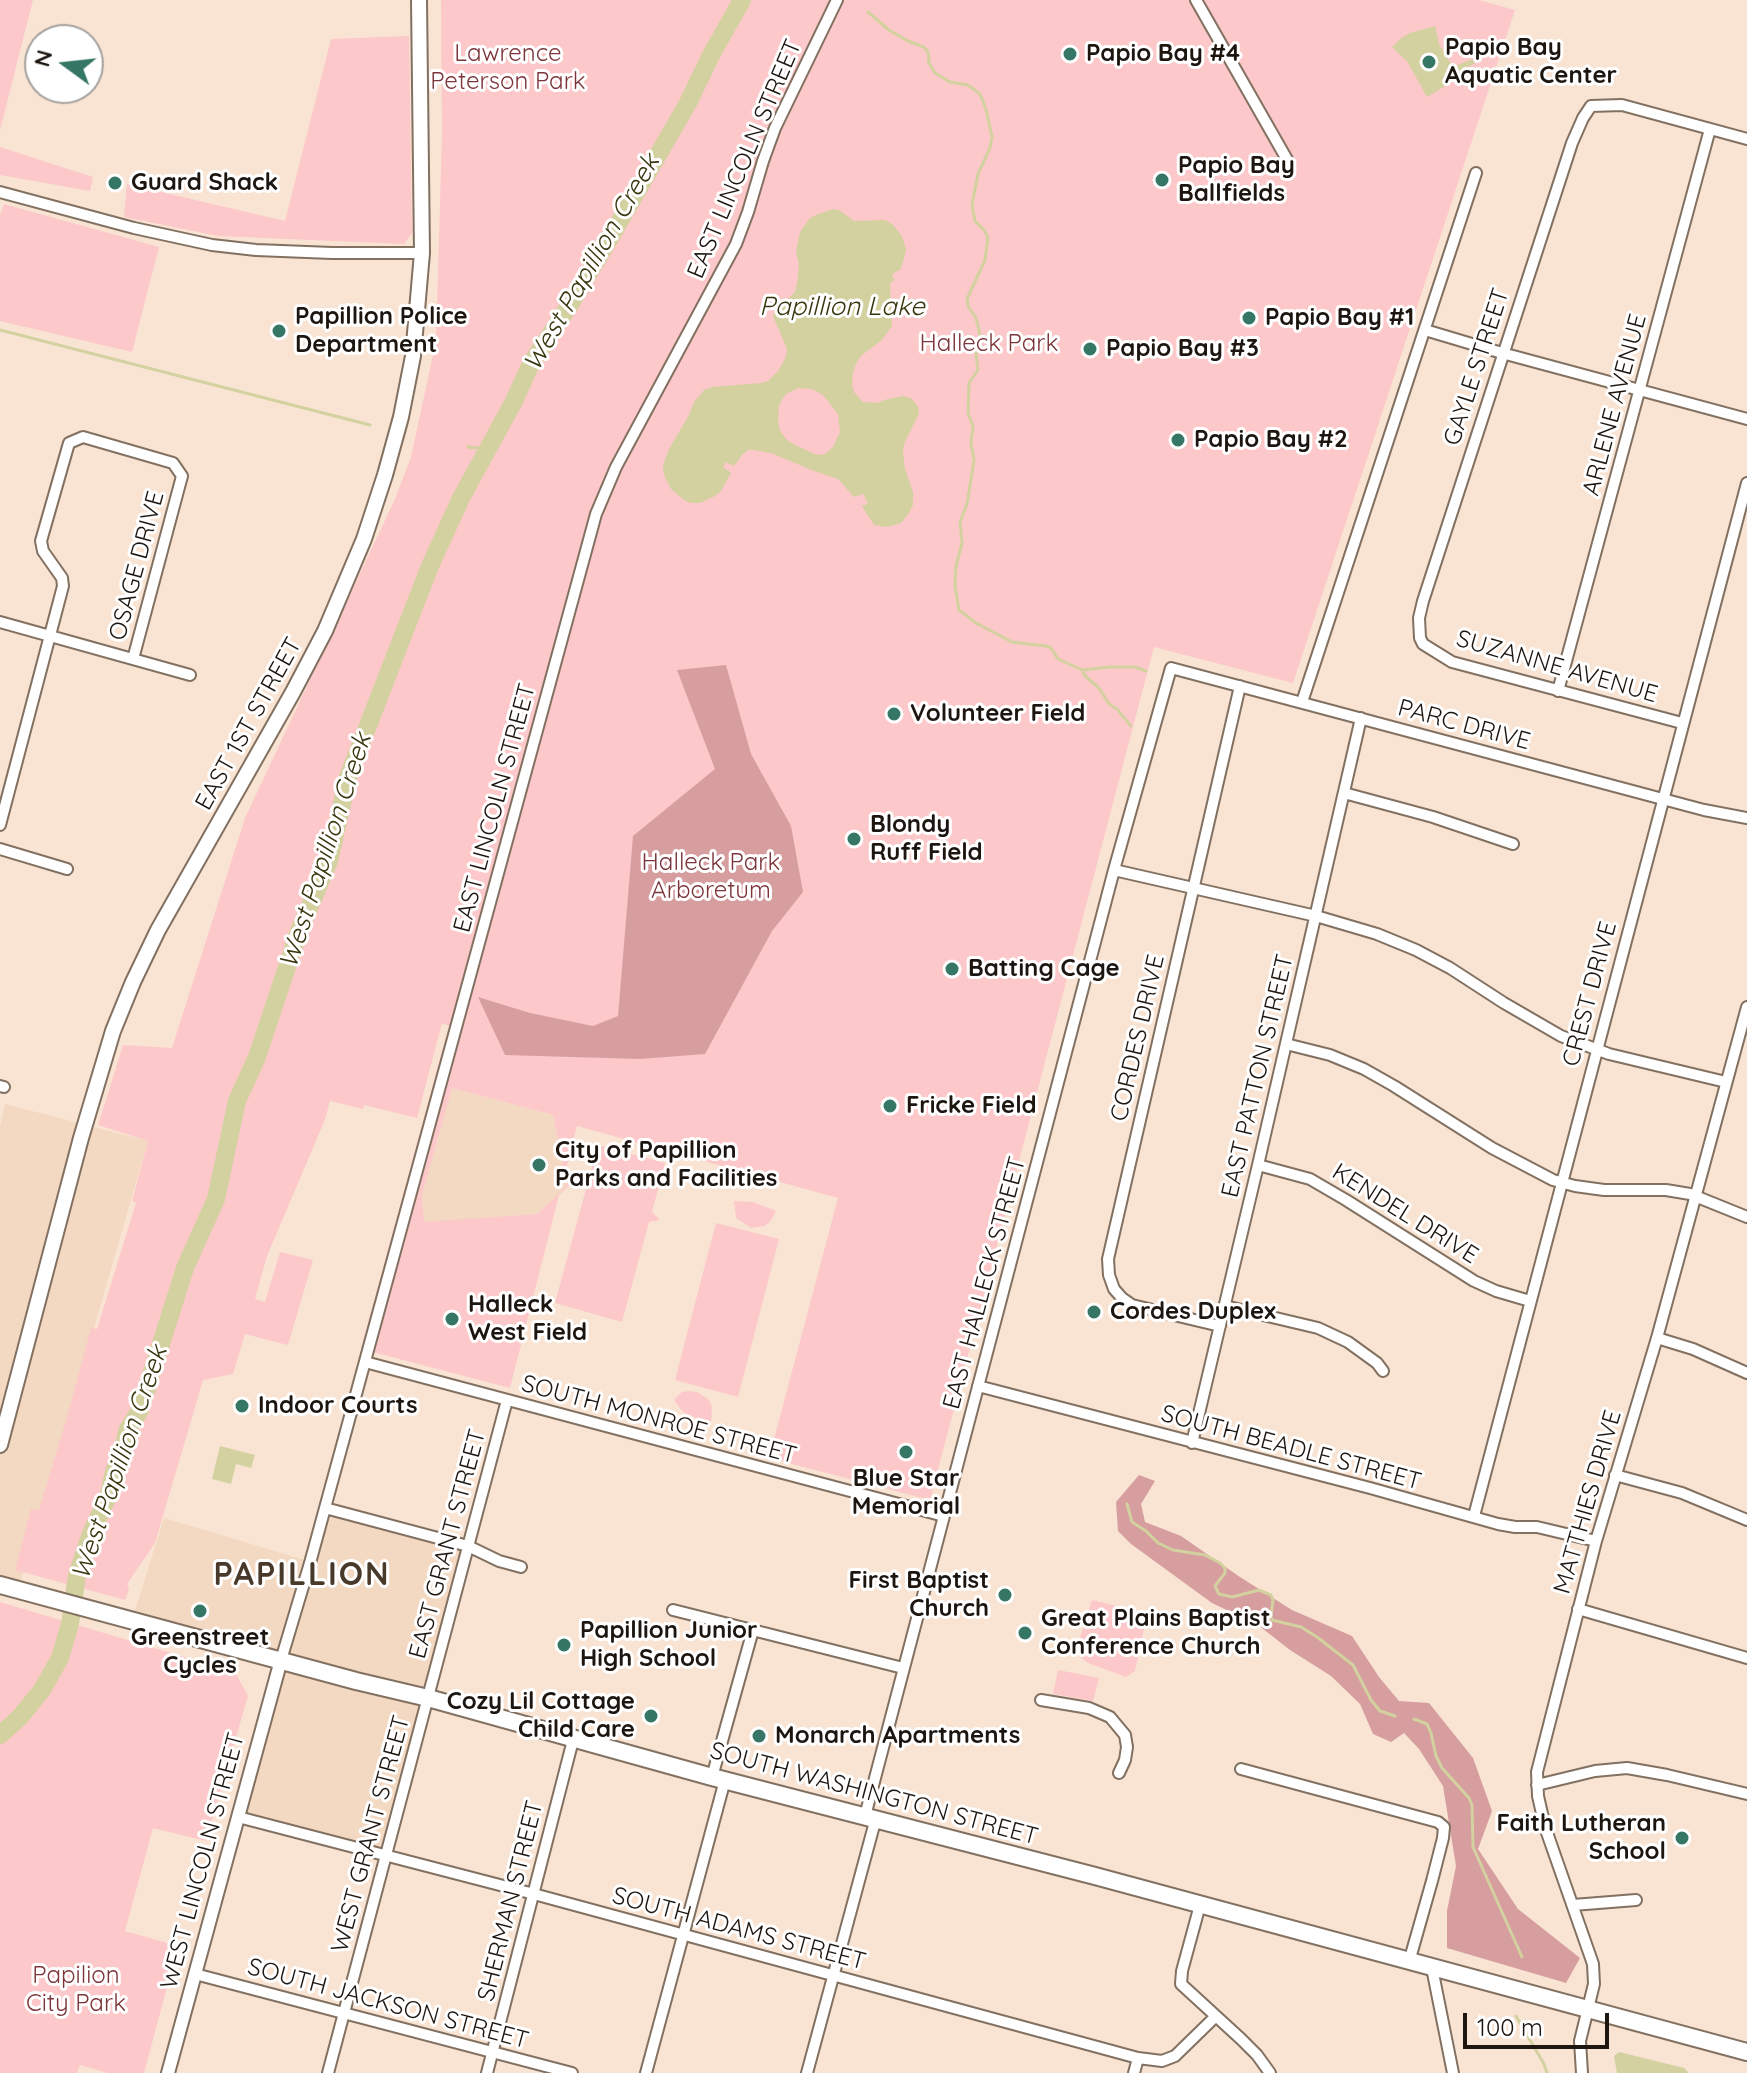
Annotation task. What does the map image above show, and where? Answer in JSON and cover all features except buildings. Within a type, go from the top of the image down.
[{"type":"main road","name":"EAST 1ST STREET","points":[[0,1445],[4,1417],[113,1031],[158,930],[325,631],[364,539],[385,475],[413,356],[422,253],[419,0]]},
{"type":"main road","name":"SOUTH WASHINGTON STREET","points":[[0,1585],[1743,2050]]},
{"type":"street","name":"EAST LINCOLN STREET","points":[[281,1660],[596,514],[616,467],[736,244],[775,128],[837,0]]},
{"type":"street","points":[[1196,0],[1289,163]]},
{"type":"street","name":"GAYLE STREET","points":[[1418,647],[1423,601],[1577,128],[1591,106],[1622,105],[1710,129]]},
{"type":"street","points":[[1710,129],[1747,139]]},
{"type":"street","name":"ARLENE AVENUE","points":[[1558,691],[1710,129]]},
{"type":"street","points":[[1302,702],[1476,173]]},
{"type":"street","points":[[0,192],[134,228],[212,245],[256,250],[422,253]]},
{"type":"street","points":[[1425,330],[1747,419]]},
{"type":"street","name":"OSAGE DRIVE","points":[[51,636],[62,578],[43,551],[41,541],[69,443],[83,437],[173,463],[182,476],[133,659]]},
{"type":"street","name":"CREST DRIVE","points":[[1474,1516],[1747,483]]},
{"type":"street","points":[[0,622],[190,675]]},
{"type":"street","points":[[0,825],[51,636]]},
{"type":"street","name":"SUZANNE AVENUE","points":[[1418,647],[1452,662],[1682,723]]},
{"type":"street","name":"PARC DRIVE","points":[[1171,668],[1662,799],[1747,818]]},
{"type":"street","name":"EAST HALLECK STREET","points":[[807,2073],[871,1817],[903,1668],[1114,870],[1171,668]]},
{"type":"street","name":"CORDES DRIVE","points":[[1220,1326],[1132,1305],[1114,1289],[1108,1259],[1240,686]]},
{"type":"street","name":"EAST PATTON STREET","points":[[1192,1443],[1361,718]]},
{"type":"street","points":[[1344,793],[1433,817],[1513,844]]},
{"type":"street","points":[[0,849],[67,869]]},
{"type":"street","points":[[1114,870],[1316,916],[1377,934],[1450,968],[1561,1036],[1596,1050],[1726,1082]]},
{"type":"street","name":"MATTHIES DRIVE","points":[[1582,2073],[1580,2041],[1594,1984],[1593,1964],[1545,1827],[1537,1772],[1596,1541],[1657,1338],[1747,1007]]},
{"type":"street","points":[[1286,1044],[1330,1055],[1364,1069],[1492,1148],[1561,1183],[1604,1190],[1666,1190],[1696,1196],[1747,1217]]},
{"type":"street","name":"KENDEL DRIVE","points":[[1258,1165],[1310,1179],[1474,1281],[1530,1301]]},
{"type":"street","points":[[1225,1306],[1318,1328],[1348,1342],[1383,1371]]},
{"type":"street","points":[[1657,1338],[1693,1349],[1747,1373]]},
{"type":"street","name":"SOUTH MONROE STREET","points":[[365,1362],[944,1516]]},
{"type":"street","name":"SOUTH BEADLE STREET","points":[[978,1386],[1498,1524],[1537,1527],[1596,1541]]},
{"type":"street","name":"EAST GRANT STREET","points":[[428,1698],[507,1400]]},
{"type":"street","points":[[1615,1475],[1682,1493],[1747,1520]]},
{"type":"street","points":[[325,1508],[468,1546],[499,1561],[521,1567]]},
{"type":"street","points":[[1578,1609],[1747,1658]]},
{"type":"street","points":[[673,1610],[903,1668]]},
{"type":"street","points":[[646,2073],[683,1935],[753,1630]]},
{"type":"street","name":"WEST LINCOLN STREET","points":[[168,2073],[281,1660]]},
{"type":"street","name":"WEST GRANT STREET","points":[[328,2073],[428,1698]]},
{"type":"street","points":[[1041,1700],[1089,1708],[1110,1717],[1125,1735],[1127,1747],[1119,1773]]},
{"type":"street","name":"SHERMAN STREET","points":[[487,2073],[573,1740]]},
{"type":"street","points":[[1537,1785],[1595,1771],[1627,1768],[1747,1794]]},
{"type":"street","points":[[1241,1769],[1438,1822],[1444,1827],[1409,1962]]},
{"type":"street","name":"SOUTH ADAMS STREET","points":[[238,1817],[386,1854],[1138,2058],[1162,2061],[1175,2056],[1215,2017]]},
{"type":"street","points":[[1573,1905],[1636,1900]]},
{"type":"street","points":[[1200,1905],[1181,1984],[1241,2039],[1270,2073]]},
{"type":"street","points":[[1432,1968],[1453,2073]]},
{"type":"street","name":"SOUTH JACKSON STREET","points":[[195,1974],[572,2073]]},
{"type":"street","points":[[1134,2073],[1138,2058]]},
{"type":"shaded area","name":"City of Papillion Parks and Facilities","points":[[452,1088],[553,1115],[567,1186],[537,1214],[424,1223],[422,1196]]},
{"type":"shaded area","points":[[5,1104],[148,1141],[17,1594],[0,1589],[0,1126]]},
{"type":"shaded area","points":[[328,1515],[462,1549],[381,1850],[235,1811],[277,1655],[133,1617],[164,1518],[315,1563]]},
{"type":"green space","points":[[0,0],[33,0],[27,24],[24,24],[24,35],[0,130]]},
{"type":"green space","name":"Halleck Park","points":[[441,0],[1479,0],[1515,10],[1293,683],[1154,647],[930,1500],[769,1458],[838,1198],[577,1126],[565,1173],[569,1186],[559,1195],[510,1388],[361,1349],[449,1026],[442,1023],[417,1118],[364,1105],[363,1109],[330,1101],[267,1256],[255,1299],[265,1302],[280,1252],[313,1260],[288,1345],[245,1334],[233,1374],[203,1380],[155,1543],[127,1584],[129,1589],[125,1600],[15,1570],[31,1509],[39,1510],[91,1328],[97,1329],[136,1203],[132,1201],[148,1141],[98,1125],[123,1045],[172,1048],[245,818],[395,499],[411,457],[436,341],[442,134]],"holes":[[[452,1088],[553,1115],[567,1186],[537,1214],[424,1222],[422,1196]]]},
{"type":"green space","points":[[409,36],[412,233],[404,244],[218,236],[124,217],[127,184],[285,221],[331,39]]},
{"type":"green space","points":[[0,147],[93,177],[90,191],[0,175]]},
{"type":"green space","points":[[4,204],[159,247],[132,352],[0,321],[0,215]]},
{"type":"green space","name":"Halleck Park Arboretum","points":[[726,665],[751,754],[791,826],[803,892],[772,931],[705,1054],[640,1059],[505,1055],[478,997],[530,1013],[593,1026],[618,1016],[633,836],[715,769],[677,670]]},
{"type":"green space","points":[[598,1145],[665,1163],[652,1212],[660,1220],[649,1222],[622,1322],[555,1303]]},
{"type":"green space","points":[[734,1201],[753,1202],[776,1211],[770,1222],[751,1228],[736,1218]]},
{"type":"green space","points":[[716,1223],[779,1239],[738,1397],[675,1380]]},
{"type":"green space","points":[[689,1391],[708,1399],[712,1406],[711,1422],[689,1416],[674,1400],[682,1392]]},
{"type":"green space","points":[[1139,1475],[1155,1481],[1141,1504],[1145,1522],[1181,1536],[1292,1610],[1352,1636],[1399,1701],[1429,1703],[1473,1758],[1492,1811],[1478,1849],[1518,1909],[1580,1958],[1566,1983],[1447,1948],[1447,1911],[1456,1866],[1443,1786],[1419,1749],[1404,1733],[1391,1742],[1373,1734],[1360,1704],[1331,1676],[1258,1625],[1212,1603],[1131,1544],[1118,1531],[1116,1502]]},
{"type":"green space","points":[[1092,1600],[1130,1609],[1145,1625],[1135,1671],[1126,1677],[1088,1663],[1079,1656],[1077,1647]]},
{"type":"green space","name":"Papilion City Park","points":[[0,1602],[235,1672],[248,1696],[206,1841],[153,1828],[125,1931],[178,1946],[144,2073],[108,2073],[80,2065],[77,2073],[0,2073]]},
{"type":"green space","points":[[1058,1670],[1099,1678],[1093,1701],[1053,1694]]},
{"type":"water","name":"Papio Bay Aquatic Center","points":[[1435,26],[1439,44],[1453,67],[1472,59],[1475,63],[1466,68],[1468,72],[1427,97],[1407,61],[1392,47],[1410,33]]},
{"type":"water","name":"Papillion Lake","points":[[834,209],[854,221],[885,220],[902,236],[906,250],[900,270],[893,273],[895,280],[890,287],[892,326],[882,340],[857,362],[852,384],[854,392],[863,402],[877,403],[903,396],[911,398],[918,407],[919,413],[903,452],[913,492],[913,505],[901,523],[895,525],[874,525],[862,506],[868,503],[863,494],[854,497],[838,479],[771,453],[748,450],[734,466],[726,462],[723,467],[731,473],[721,491],[700,503],[684,500],[671,489],[664,475],[663,465],[669,449],[694,402],[704,390],[761,383],[768,381],[779,370],[787,349],[773,316],[795,292],[800,232],[810,218]],"holes":[[[798,388],[812,389],[823,395],[838,414],[840,432],[833,447],[825,454],[817,455],[795,445],[786,439],[778,424],[779,405],[786,394]]]},
{"type":"water","points":[[220,1446],[255,1455],[251,1468],[236,1464],[231,1484],[212,1479]]},
{"type":"water","points":[[1619,2052],[1684,2068],[1689,2073],[1617,2073],[1614,2056]]},
{"type":"waterway","name":"West Papillion Creek","points":[[0,1735],[42,1690],[60,1658],[70,1624],[77,1575],[90,1536],[109,1494],[127,1431],[140,1410],[185,1268],[216,1199],[237,1101],[257,1057],[298,934],[329,861],[348,777],[430,566],[461,498],[531,364],[614,231],[688,103],[742,0]]},
{"type":"waterway","points":[[868,12],[889,30],[924,47],[935,73],[950,82],[968,85],[980,94],[992,137],[978,174],[972,205],[975,221],[988,237],[985,260],[967,299],[981,338],[976,354],[978,370],[969,383],[968,413],[973,426],[971,443],[974,460],[967,504],[960,522],[962,543],[955,586],[959,610],[1012,642],[1051,648],[1058,659],[1082,670],[1131,726]]},
{"type":"waterway","points":[[0,330],[370,425]]},
{"type":"waterway","points":[[468,447],[487,449]]},
{"type":"waterway","points":[[1082,670],[1135,667],[1146,671]]},
{"type":"waterway","points":[[1127,1504],[1132,1522],[1158,1543],[1173,1550],[1205,1555],[1220,1563],[1225,1573],[1215,1586],[1219,1594],[1232,1597],[1259,1590],[1271,1595],[1272,1620],[1301,1627],[1353,1665],[1380,1711],[1395,1716]]},
{"type":"waterway","points":[[1414,1719],[1427,1724],[1442,1768],[1469,1798],[1472,1805],[1473,1847],[1522,1957]]},
{"type":"waterway","points":[[1516,2016],[1547,2073]]},
{"type":"place","name":"Papio Bay #4","points":[[1070,54]]},
{"type":"place","name":"Papio Bay Aquatic Center","points":[[1429,62]]},
{"type":"place","name":"Papio Bay Ballfields","points":[[1162,180]]},
{"type":"place","name":"Guard Shack","points":[[115,183]]},
{"type":"place","name":"Papio Bay #1","points":[[1249,318]]},
{"type":"place","name":"Papillion Police Department","points":[[279,331]]},
{"type":"place","name":"Papio Bay #3","points":[[1090,349]]},
{"type":"place","name":"Papio Bay #2","points":[[1178,440]]},
{"type":"place","name":"Volunteer Field","points":[[894,714]]},
{"type":"place","name":"Blondy Ruff Field","points":[[854,839]]},
{"type":"place","name":"Batting Cage","points":[[952,969]]},
{"type":"place","name":"Fricke Field","points":[[890,1106]]},
{"type":"place","name":"City of Papillion Parks and Facilities","points":[[539,1165]]},
{"type":"place","name":"Cordes Duplex","points":[[1094,1312]]},
{"type":"place","name":"Halleck West Field","points":[[452,1319]]},
{"type":"place","name":"Indoor Courts","points":[[242,1406]]},
{"type":"place","name":"Blue Star Memorial","points":[[906,1452]]},
{"type":"place","name":"First Baptist Church","points":[[1005,1595]]},
{"type":"place","name":"Greenstreet Cycles","points":[[200,1611]]},
{"type":"place","name":"Great Plains Baptist Conference Church","points":[[1025,1633]]},
{"type":"place","name":"Papillion Junior High School","points":[[564,1645]]},
{"type":"place","name":"Cozy Lil Cottage Child Care","points":[[651,1716]]},
{"type":"place","name":"Monarch Apartments","points":[[759,1736]]},
{"type":"place","name":"Faith Lutheran School","points":[[1682,1838]]},
{"type":"district","name":"PAPILLION","points":[[302,1575]]},
{"type":"park label","name":"Lawrence Peterson Park","points":[[508,68]]}]
